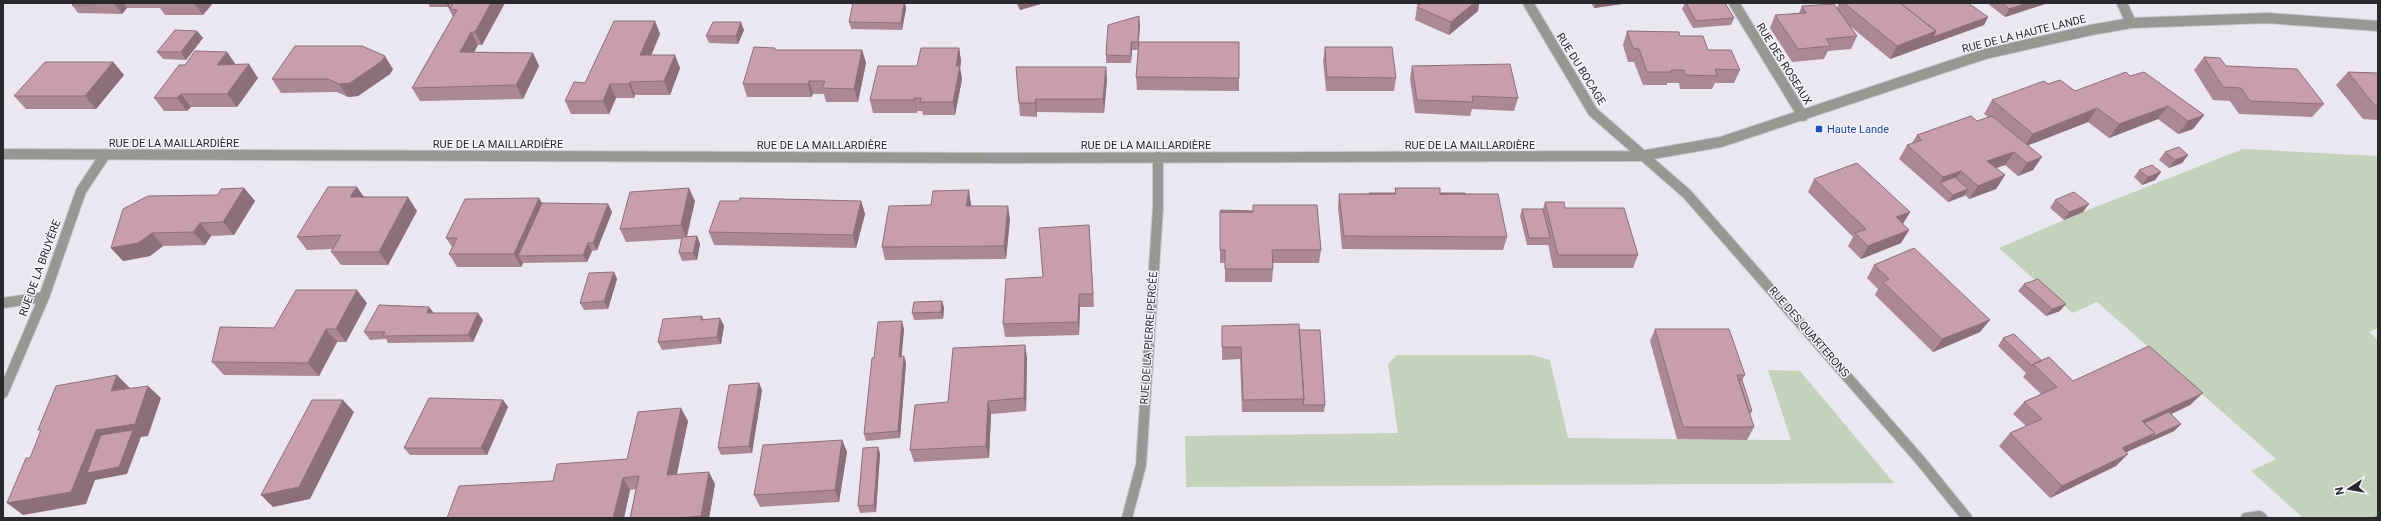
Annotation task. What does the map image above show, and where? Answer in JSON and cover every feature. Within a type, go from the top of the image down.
[{"type":"street","name":"RUE DU BOCAGE","points":[[1528,3],[1593,112],[1641,156]]},
{"type":"street","name":"RUE DES ROSEAUX","points":[[1734,3],[1803,116]]},
{"type":"street","points":[[2122,3],[2131,23]]},
{"type":"street","name":"RUE DE LA HAUTE LANDE","points":[[1641,156],[1721,142],[1803,116],[1985,54],[2091,30],[2131,23],[2267,18],[2378,26]]},
{"type":"street","name":"RUE DE LA MAILLARDIÈRE","points":[[3,154],[1158,157],[1641,156]]},
{"type":"street","name":"RUE DE LA BRUYÈRE","points":[[3,392],[44,297],[81,191],[105,155]]},
{"type":"street","name":"RUE DES QUARTERONS","points":[[1641,156],[1686,194],[1731,242],[1920,460],[1967,518]]},
{"type":"street","name":"RUE DE LA PIERRE PERCÉE","points":[[1127,518],[1140,465],[1158,208],[1158,157]]},
{"type":"street","points":[[3,303],[44,297]]},
{"type":"street","points":[[2246,518],[2259,516],[2262,518]]},
{"type":"green space","points":[[2243,149],[2378,156],[2378,328],[2369,332],[2378,340],[2378,518],[2303,518],[2251,471],[2276,459],[2097,302],[2072,313],[1999,248],[2083,212]]},
{"type":"green space","points":[[1397,355],[1532,355],[1550,360],[1568,438],[1791,440],[1768,370],[1800,371],[1894,483],[1186,487],[1185,436],[1398,433],[1388,364]]},
{"type":"building","points":[[74,3],[92,3],[94,5],[72,5]]},
{"type":"building","points":[[450,3],[453,3],[451,7],[448,7]]},
{"type":"building","points":[[453,3],[491,3],[475,32],[471,32],[460,52],[533,53],[516,85],[412,88],[457,10],[450,9]]},
{"type":"building","points":[[853,3],[904,3],[901,23],[849,22]]},
{"type":"building","points":[[1421,3],[1474,3],[1451,22],[1417,7]]},
{"type":"building","points":[[1686,3],[1725,3],[1734,18],[1696,21]]},
{"type":"building","points":[[1844,3],[1900,3],[1936,31],[1897,46]]},
{"type":"building","points":[[1900,3],[1968,3],[1988,17],[1933,37],[1936,31]]},
{"type":"building","points":[[2002,3],[2028,3],[2009,9]]},
{"type":"building","points":[[1834,4],[1857,36],[1826,39],[1831,46],[1798,49],[1775,15],[1806,13],[1802,6]]},
{"type":"building","points":[[1139,16],[1138,42],[1131,42],[1131,56],[1106,55],[1108,25]]},
{"type":"building","points":[[614,21],[655,21],[640,55],[675,55],[664,81],[610,84],[603,101],[565,101],[574,82],[585,83]]},
{"type":"building","points":[[713,22],[741,22],[736,36],[706,36]]},
{"type":"building","points":[[175,30],[197,31],[181,52],[157,52]]},
{"type":"building","points":[[1627,31],[1679,32],[1680,36],[1703,36],[1708,50],[1731,50],[1740,70],[1715,69],[1717,76],[1685,75],[1684,70],[1671,70],[1671,72],[1647,72],[1639,49],[1633,48]]},
{"type":"building","points":[[1139,42],[1239,42],[1239,78],[1136,77]]},
{"type":"building","points":[[295,46],[362,46],[385,56],[382,61],[350,83],[339,84],[328,79],[272,79]]},
{"type":"building","points":[[754,47],[775,48],[775,50],[862,50],[854,89],[822,88],[825,81],[809,81],[808,84],[743,84]]},
{"type":"building","points":[[1325,47],[1392,47],[1396,78],[1327,77]]},
{"type":"building","points":[[921,48],[959,48],[956,66],[960,66],[953,102],[920,102],[921,98],[914,98],[914,100],[870,100],[878,66],[917,66]]},
{"type":"building","points":[[195,51],[227,52],[217,65],[249,64],[227,94],[181,94],[177,98],[154,98],[179,65],[185,65]]},
{"type":"building","points":[[2204,57],[2220,58],[2226,66],[2297,69],[2324,104],[2250,101],[2241,88],[2223,87]]},
{"type":"building","points":[[45,62],[113,62],[85,96],[14,96]]},
{"type":"building","points":[[1510,64],[1518,98],[1472,96],[1473,102],[1417,100],[1412,66]]},
{"type":"building","points":[[1016,67],[1106,67],[1103,99],[1036,99],[1035,103],[1019,103]]},
{"type":"building","points":[[2126,72],[2130,76],[2144,72],[2204,115],[2188,121],[2168,106],[2119,124],[2097,108],[2033,134],[1992,100],[2044,81],[2048,84],[2060,80],[2075,91]]},
{"type":"building","points":[[2348,72],[2378,73],[2378,106],[2375,106]]},
{"type":"building","points":[[1971,116],[1977,121],[1992,116],[2042,157],[2027,163],[2014,152],[1987,161],[2005,175],[1978,186],[1961,171],[1943,177],[1907,145],[1922,140],[1917,135]]},
{"type":"building","points":[[2179,147],[2188,155],[2175,160],[2165,152]]},
{"type":"building","points":[[1857,163],[1910,212],[1896,217],[1909,230],[1868,246],[1855,233],[1866,229],[1814,179]]},
{"type":"building","points":[[2152,165],[2161,172],[2148,177],[2139,170]]},
{"type":"building","points":[[1955,177],[1968,189],[1953,195],[1940,183]]},
{"type":"building","points":[[328,187],[357,187],[350,197],[408,197],[379,252],[331,252],[341,235],[297,237]]},
{"type":"building","points":[[244,188],[223,222],[200,223],[193,232],[152,233],[138,243],[111,248],[123,209],[148,196],[218,195],[221,189]]},
{"type":"building","points":[[689,188],[681,225],[620,229],[630,192]]},
{"type":"building","points":[[1395,188],[1440,188],[1440,194],[1498,194],[1507,237],[1344,236],[1339,194],[1396,194]]},
{"type":"building","points":[[969,190],[966,206],[1008,206],[1004,246],[882,247],[889,206],[931,205],[933,191]]},
{"type":"building","points":[[2074,192],[2089,204],[2069,212],[2055,200]]},
{"type":"building","points":[[1395,193],[1395,194],[1369,194]]},
{"type":"building","points":[[1465,193],[1466,194],[1440,194]]},
{"type":"building","points":[[539,198],[514,254],[449,254],[457,238],[446,238],[465,199]]},
{"type":"building","points":[[740,198],[861,201],[853,235],[709,232],[720,201],[739,201]]},
{"type":"building","points":[[1545,202],[1564,202],[1565,208],[1624,208],[1638,255],[1558,255]]},
{"type":"building","points":[[542,203],[608,204],[593,243],[588,243],[583,255],[518,256]]},
{"type":"building","points":[[1253,205],[1317,205],[1321,250],[1272,250],[1273,269],[1225,269],[1225,250],[1220,250],[1220,212],[1253,212]]},
{"type":"building","points":[[1522,209],[1543,209],[1550,238],[1529,238]]},
{"type":"building","points":[[1221,210],[1253,211],[1253,212],[1220,212]]},
{"type":"building","points":[[1089,225],[1093,294],[1079,294],[1078,322],[1003,324],[1006,279],[1043,277],[1039,228]]},
{"type":"building","points":[[697,236],[693,253],[679,253],[682,237]]},
{"type":"building","points":[[1914,248],[1990,320],[1942,339],[1883,282],[1889,279],[1874,265]]},
{"type":"building","points":[[614,272],[604,301],[580,303],[589,273]]},
{"type":"building","points":[[2038,279],[2066,304],[2052,309],[2024,284]]},
{"type":"building","points":[[296,290],[357,290],[336,329],[326,329],[308,363],[212,362],[220,327],[274,328]]},
{"type":"building","points":[[942,301],[941,312],[912,313],[914,302]]},
{"type":"building","points":[[379,305],[429,307],[427,313],[478,313],[468,335],[383,336],[385,332],[364,332]]},
{"type":"building","points":[[702,316],[701,320],[720,318],[717,337],[658,342],[663,319]]},
{"type":"building","points":[[902,321],[899,357],[904,356],[898,431],[864,434],[872,358],[874,358],[878,322]]},
{"type":"building","points":[[1299,324],[1304,399],[1243,400],[1241,347],[1222,347],[1222,326]]},
{"type":"building","points":[[1655,329],[1729,329],[1745,375],[1737,375],[1754,427],[1683,427]]},
{"type":"building","points":[[1299,330],[1320,330],[1325,405],[1303,405],[1304,399]]},
{"type":"building","points":[[2014,334],[2042,361],[2033,364],[2032,366],[2003,338]]},
{"type":"building","points":[[1025,345],[1024,398],[988,401],[986,446],[910,450],[915,405],[948,402],[953,348]]},
{"type":"building","points":[[2149,346],[2203,393],[2142,421],[2155,433],[2122,448],[2128,454],[2062,486],[2010,433],[2042,419],[2024,402],[2057,387],[2033,364],[2049,357],[2073,381]]},
{"type":"building","points":[[117,375],[111,391],[148,386],[135,424],[96,430],[71,492],[7,503],[26,458],[30,458],[41,430],[38,430],[56,386]]},
{"type":"building","points":[[1739,380],[1742,380],[1752,411],[1749,411]]},
{"type":"building","points":[[759,383],[749,446],[718,448],[729,385]]},
{"type":"building","points":[[429,398],[503,400],[481,448],[404,448]]},
{"type":"building","points":[[312,400],[343,400],[299,487],[261,495]]},
{"type":"building","points":[[681,408],[667,475],[709,472],[701,516],[679,518],[630,518],[639,476],[623,478],[613,518],[447,518],[459,486],[553,481],[557,464],[627,459],[638,412]]},
{"type":"building","points":[[2169,412],[2181,424],[2149,438],[2155,433],[2144,423]]},
{"type":"building","points":[[133,430],[119,467],[87,473],[101,435]]},
{"type":"building","points":[[842,440],[835,490],[754,495],[763,445]]},
{"type":"building","points":[[878,447],[874,505],[858,506],[863,448]]},
{"type":"place","name":"Haute Lande","points":[[1819,129]]}]
